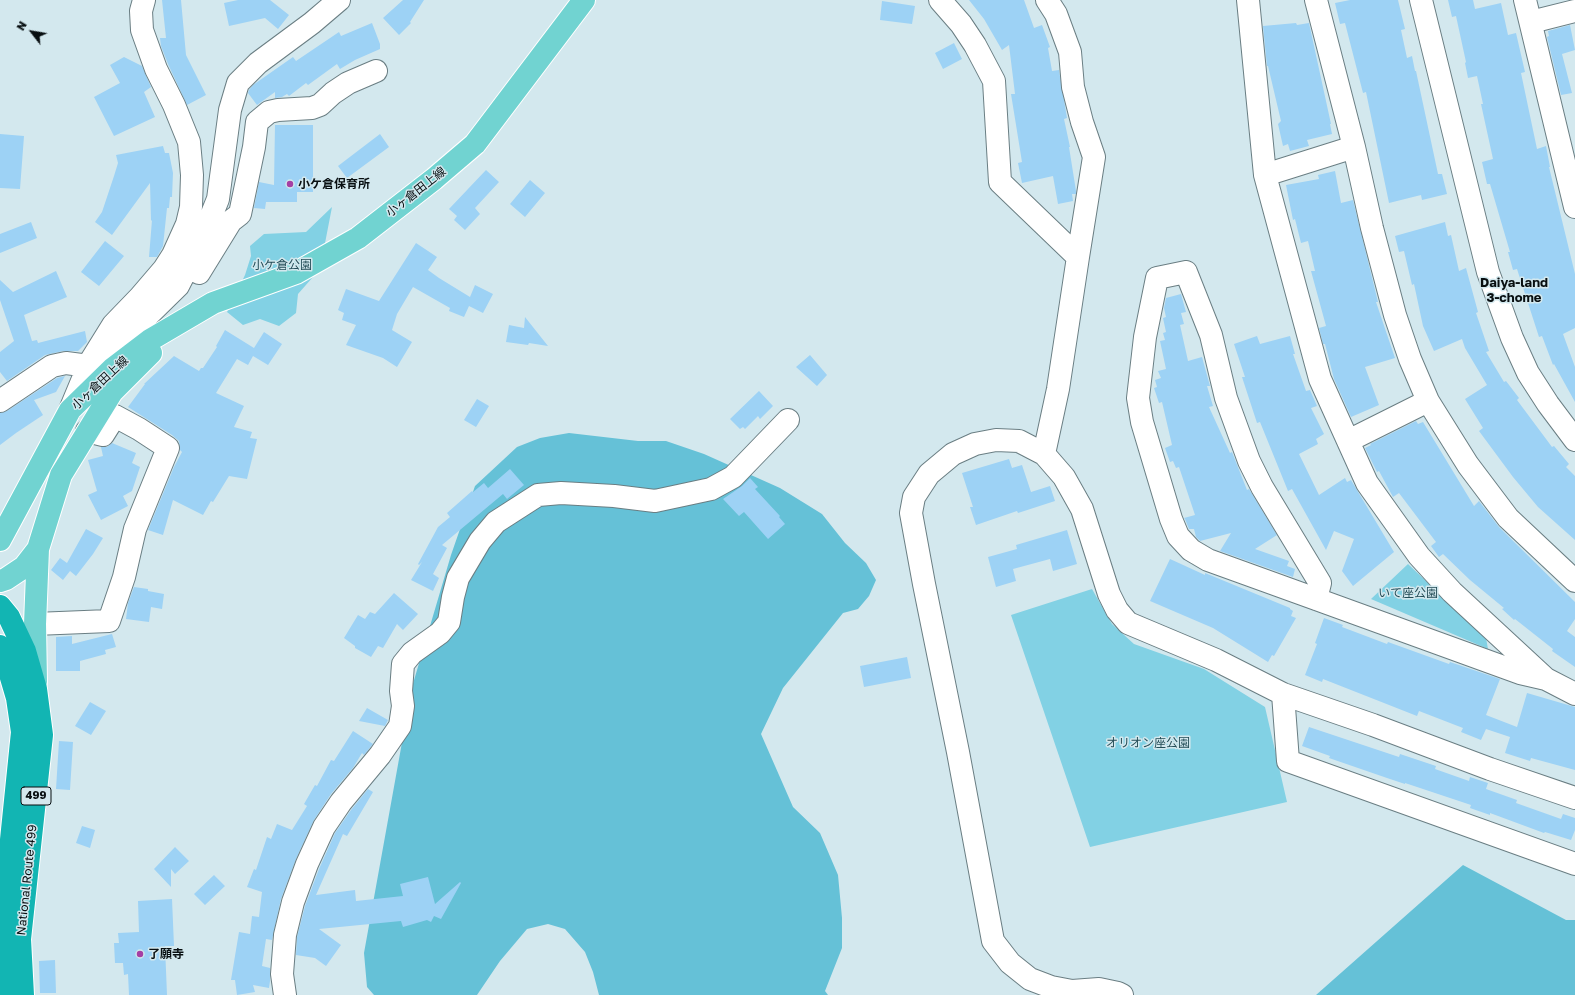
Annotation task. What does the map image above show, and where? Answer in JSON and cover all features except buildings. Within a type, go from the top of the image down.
[{"type":"highway","name":"National Route 499","points":[[0,606],[9,617],[25,651],[36,689],[42,735],[20,939],[23,995]]},
{"type":"highway","name":"National Route 499","points":[[0,646],[8,664],[18,698],[22,732],[1,919],[4,995]]},
{"type":"main road","name":"小ヶ倉田上線","points":[[0,540],[70,410],[112,369],[150,340],[213,303],[296,273],[358,238],[434,179],[475,144],[584,0]]},
{"type":"main road","name":"小ヶ倉田上線","points":[[36,689],[35,624],[38,549],[61,474],[112,392],[157,347],[193,314]]},
{"type":"main road","name":"小ヶ倉田上線","points":[[0,581],[24,567],[38,549]]},
{"type":"street","points":[[70,410],[90,364],[113,325],[140,297],[167,264],[181,240],[191,207],[192,175],[189,142],[174,105],[156,69],[142,30],[141,11],[144,0]]},
{"type":"street","points":[[312,23],[314,0]]},
{"type":"street","points":[[0,401],[52,366],[66,363],[90,364],[127,336],[178,286],[201,241],[218,199],[230,110],[238,83],[258,63],[312,23],[339,0]]},
{"type":"street","points":[[940,0],[968,34],[994,80],[1000,182],[1078,257]]},
{"type":"street","points":[[1044,454],[1058,389],[1094,157],[1082,122],[1073,87],[1070,52],[1056,14],[1048,0]]},
{"type":"street","points":[[1248,0],[1265,175],[1320,379],[1367,482],[1419,556],[1452,592],[1546,679]]},
{"type":"street","points":[[1316,0],[1354,147],[1372,228],[1396,315],[1410,359],[1428,401],[1468,465],[1508,518],[1575,581]]},
{"type":"street","points":[[1421,0],[1488,272],[1512,338],[1528,373],[1548,404],[1575,440]]},
{"type":"street","points":[[1525,0],[1575,207]]},
{"type":"street","points":[[1531,22],[1575,11]]},
{"type":"street","points":[[178,286],[193,283],[231,221],[240,214],[254,147],[257,122],[269,112],[312,108],[320,105],[332,93],[348,83],[376,71]]},
{"type":"street","points":[[1265,175],[1354,147]]},
{"type":"street","points":[[1316,598],[1320,583],[1262,487],[1249,461],[1226,398],[1211,335],[1186,272],[1157,278],[1145,337],[1138,398],[1142,422],[1171,518],[1178,536],[1191,550],[1208,560],[1520,673],[1546,679],[1575,694]]},
{"type":"street","points":[[178,286],[193,314]]},
{"type":"street","points":[[1348,441],[1428,401]]},
{"type":"street","points":[[35,624],[109,621],[124,577],[135,529],[168,448],[139,428],[115,416],[103,435],[87,431]]},
{"type":"street","points":[[285,995],[282,974],[285,935],[293,902],[307,864],[324,828],[342,802],[380,756],[400,726],[403,706],[401,691],[403,664],[412,653],[440,633],[449,622],[453,596],[458,578],[480,541],[496,522],[538,495],[561,493],[614,496],[655,501],[711,489],[733,476],[788,420]]},
{"type":"street","points":[[1122,995],[1099,989],[1072,991],[1051,987],[1030,978],[1010,963],[993,941],[911,513],[914,498],[929,474],[953,454],[975,444],[996,440],[1019,442],[1044,454],[1064,477],[1082,508],[1109,594],[1117,610],[1128,623],[1216,660],[1283,694],[1373,725],[1490,769],[1575,798]]},
{"type":"street","points":[[1283,694],[1288,761],[1575,864]]},
{"type":"street","points":[[1,919],[23,906]]},
{"type":"green space","name":"小ケ倉公園","points":[[332,207],[320,269],[298,294],[296,313],[279,326],[260,319],[243,325],[227,312],[245,275],[251,256],[250,246],[264,234],[306,232]]},
{"type":"green space","name":"いて座公園","points":[[1408,564],[1486,638],[1488,649],[1371,599]]},
{"type":"green space","name":"オリオン座公園","points":[[1092,589],[1112,624],[1134,644],[1204,669],[1265,707],[1287,802],[1090,847],[1011,615]]},
{"type":"shaded area","points":[[569,433],[638,441],[666,441],[704,454],[780,488],[822,514],[845,543],[866,563],[876,580],[869,596],[858,609],[843,613],[783,688],[761,734],[793,807],[820,833],[838,875],[842,918],[842,948],[825,991],[828,995],[599,995],[593,972],[585,952],[565,929],[548,924],[527,929],[500,961],[477,995],[374,995],[367,987],[364,953],[412,687],[451,555],[475,486],[517,447],[540,438]]},
{"type":"shaded area","points":[[1463,865],[1566,920],[1575,920],[1575,995],[1316,995]]},
{"type":"place","name":"小ケ倉保育所","points":[[290,184]]},
{"type":"place","name":"了願寺","points":[[140,954]]},
{"type":"district","name":"Daiya-land 3-chome","points":[[1514,290]]}]
